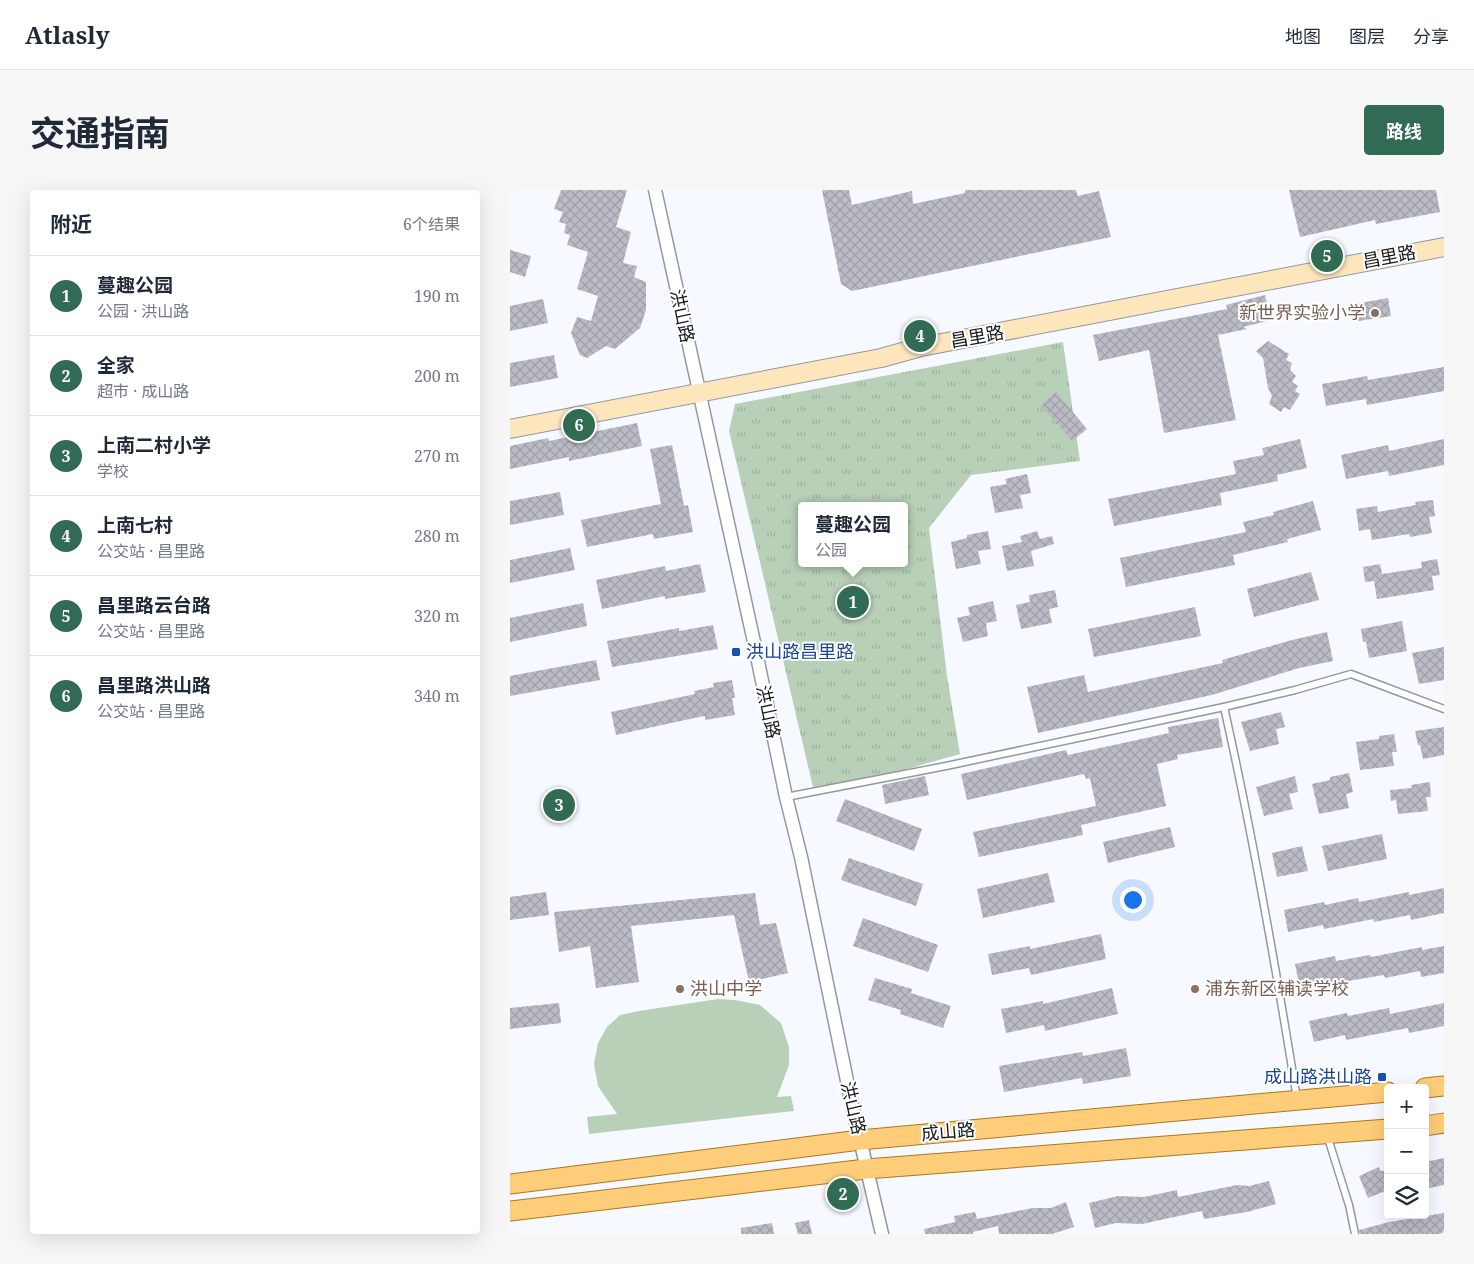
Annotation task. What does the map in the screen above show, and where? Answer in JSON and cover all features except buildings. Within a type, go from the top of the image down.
[{"type":"main road","points":[[1429,1088],[1444,1086]]},
{"type":"main road","name":"成山路","points":[[510,1184],[860,1140],[1384,1092]]},
{"type":"main road","points":[[1429,1125],[1444,1123]]},
{"type":"main road","name":"成山路","points":[[510,1212],[866,1169],[1384,1129]]},
{"type":"street","name":"洪山路","points":[[655,190],[786,797],[801,856],[866,1169],[882,1234]]},
{"type":"street","name":"昌里路","points":[[510,429],[1444,247]]},
{"type":"lane","points":[[786,797],[946,766],[1224,707],[1351,674],[1444,709]]},
{"type":"lane","points":[[1224,707],[1243,795],[1281,997],[1298,1100]]},
{"type":"lane","points":[[1327,1134],[1349,1205],[1355,1234]]},
{"type":"green space","points":[[1063,342],[1080,461],[971,475],[929,528],[947,676],[960,754],[868,780],[813,787],[729,431],[735,404]]},
{"type":"green space","points":[[718,999],[760,1005],[781,1023],[789,1047],[789,1065],[777,1097],[791,1096],[794,1111],[589,1134],[587,1117],[617,1114],[598,1086],[594,1064],[598,1043],[607,1027],[620,1015]]},
{"type":"place","name":"昌里路云台路","points":[[1327,256]]},
{"type":"place","name":"新世界实验小学","points":[[1375,313]]},
{"type":"place","name":"上南七村","points":[[920,336]]},
{"type":"place","name":"昌里路洪山路","points":[[579,425]]},
{"type":"place","name":"蔓趣公园","points":[[853,602]]},
{"type":"place","name":"洪山路昌里路","points":[[736,652]]},
{"type":"place","name":"上南二村小学","points":[[559,805]]},
{"type":"place","name":"洪山中学","points":[[680,989]]},
{"type":"place","name":"浦东新区辅读学校","points":[[1195,989]]},
{"type":"place","name":"成山路洪山路","points":[[1382,1077]]},
{"type":"place","name":"全家","points":[[843,1194]]}]
